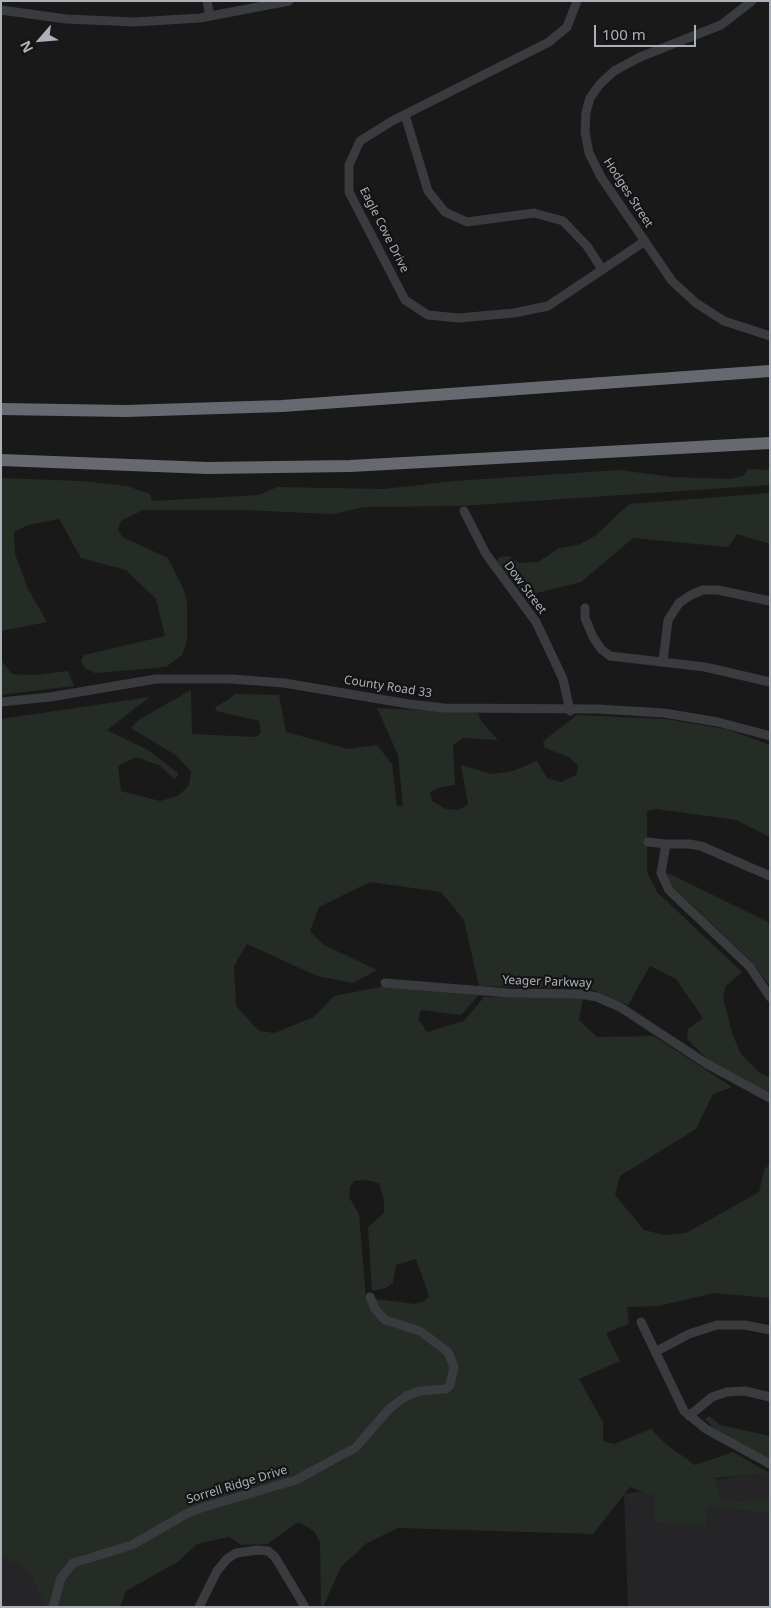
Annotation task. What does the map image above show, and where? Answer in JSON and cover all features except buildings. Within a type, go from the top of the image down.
[{"type":"highway","points":[[1,409],[126,411],[282,406],[770,372]]},
{"type":"highway","points":[[1,460],[149,467],[341,467],[770,443]]},
{"type":"street","points":[[207,1],[210,16]]},
{"type":"street","points":[[1,10],[66,19],[115,22],[210,16],[289,1]]},
{"type":"street","name":"Eagle Cove Drive","points":[[577,1],[566,27],[549,42],[405,115],[360,141],[348,165],[349,192],[405,300],[428,315],[459,318],[514,313],[548,306],[644,241]]},
{"type":"street","name":"Hodges Street","points":[[752,1],[721,25],[620,67],[606,78],[590,98],[585,122],[589,153],[602,178],[672,281],[696,303],[724,321],[770,336]]},
{"type":"street","points":[[405,115],[428,191],[445,212],[467,222],[534,213],[563,221],[587,246],[602,270]]},
{"type":"street","name":"Dow Street","points":[[464,510],[486,554],[536,622],[563,679],[570,711]]},
{"type":"street","points":[[663,661],[668,620],[679,603],[691,595],[703,590],[718,590],[770,601]]},
{"type":"street","points":[[585,608],[585,618],[590,630],[606,653],[622,659],[663,661],[705,667],[770,682]]},
{"type":"street","name":"County Road 33","points":[[1,702],[50,698],[156,679],[187,677],[284,683],[444,708],[570,711],[630,710],[674,714],[718,722],[770,736]]},
{"type":"street","points":[[648,842],[701,846],[770,876]]},
{"type":"street","points":[[666,844],[661,868],[663,880],[670,890],[750,967],[770,997]]},
{"type":"street","name":"Yeager Parkway","points":[[385,983],[509,993],[580,994],[597,997],[620,1007],[714,1069],[770,1098]]},
{"type":"street","name":"Sorrell Ridge Drive","points":[[53,1607],[61,1578],[73,1562],[132,1545],[186,1514],[201,1508],[296,1480],[355,1448],[390,1408],[406,1396],[419,1391],[446,1389],[450,1385],[454,1367],[448,1352],[426,1334],[385,1320],[376,1310],[370,1297]]},
{"type":"street","points":[[641,1322],[676,1398],[690,1416],[706,1430],[770,1464]]},
{"type":"street","points":[[655,1352],[700,1330],[717,1325],[746,1324],[770,1330]]},
{"type":"street","points":[[690,1416],[712,1397],[728,1392],[745,1391],[770,1397]]},
{"type":"street","points":[[199,1607],[218,1571],[227,1559],[236,1553],[258,1550],[268,1551],[275,1557],[305,1607]]},
{"type":"shaded area","points":[[748,469],[770,470],[770,485],[460,506],[364,507],[333,514],[241,510],[143,510],[121,521],[118,529],[122,537],[168,558],[184,590],[187,603],[187,641],[182,655],[166,667],[95,673],[85,668],[81,661],[84,655],[165,636],[156,599],[126,570],[81,558],[59,519],[28,525],[14,532],[15,554],[28,589],[47,622],[1,631],[1,478],[81,481],[127,486],[150,494],[152,501],[259,495],[277,487],[384,489],[455,481],[619,470],[673,477],[731,479],[743,476]]},
{"type":"shaded area","points":[[770,493],[770,544],[737,534],[728,547],[633,538],[581,582],[525,596],[497,561],[500,557],[509,556],[519,563],[538,562],[559,548],[578,545],[595,536],[629,504]]},
{"type":"shaded area","points":[[1,660],[12,674],[36,675],[68,671],[74,686],[1,695]]},
{"type":"shaded area","points":[[191,690],[192,734],[256,737],[261,732],[259,721],[216,711],[215,708],[236,694],[279,695],[286,732],[348,749],[377,745],[392,764],[397,806],[403,806],[398,755],[377,708],[478,713],[481,721],[498,740],[463,738],[453,745],[455,785],[441,787],[430,792],[432,801],[446,809],[459,810],[468,804],[461,765],[492,774],[513,771],[537,761],[547,778],[561,782],[576,775],[578,766],[569,757],[545,748],[543,741],[577,715],[666,719],[726,729],[770,745],[770,837],[736,820],[657,809],[647,811],[647,872],[657,892],[742,972],[726,986],[723,997],[732,1033],[741,1054],[759,1072],[770,1078],[770,1094],[709,1061],[687,1039],[688,1029],[703,1018],[676,979],[650,966],[628,1005],[591,989],[479,986],[464,920],[441,892],[370,882],[319,907],[310,931],[324,945],[377,970],[353,983],[317,976],[247,944],[234,966],[236,1006],[259,1031],[274,1033],[314,1017],[334,996],[386,986],[479,995],[461,1015],[421,1010],[418,1019],[427,1032],[464,1021],[484,997],[583,998],[579,1020],[597,1037],[654,1036],[732,1087],[713,1094],[696,1129],[620,1176],[615,1195],[644,1230],[664,1235],[686,1233],[759,1192],[764,1171],[770,1163],[770,1298],[714,1293],[658,1306],[627,1307],[629,1324],[606,1333],[620,1361],[579,1379],[603,1422],[603,1441],[614,1444],[651,1429],[667,1445],[695,1465],[733,1452],[769,1473],[715,1478],[719,1498],[739,1502],[770,1498],[770,1513],[708,1506],[706,1526],[654,1522],[655,1496],[630,1487],[593,1534],[398,1528],[367,1543],[341,1567],[323,1607],[321,1607],[320,1542],[314,1531],[298,1522],[268,1544],[241,1545],[229,1537],[197,1544],[179,1561],[126,1591],[120,1607],[56,1607],[65,1574],[73,1565],[127,1550],[202,1510],[278,1490],[305,1480],[345,1459],[357,1450],[393,1408],[406,1399],[423,1393],[441,1394],[452,1388],[457,1373],[456,1361],[452,1353],[426,1331],[394,1322],[385,1317],[376,1305],[376,1299],[415,1304],[424,1301],[429,1296],[416,1259],[396,1265],[393,1283],[386,1288],[372,1291],[368,1227],[384,1213],[384,1200],[379,1183],[365,1180],[354,1181],[350,1187],[349,1197],[359,1214],[366,1299],[383,1322],[395,1328],[423,1335],[448,1355],[452,1368],[448,1384],[445,1387],[413,1390],[403,1393],[389,1403],[372,1424],[343,1453],[302,1474],[277,1484],[201,1504],[183,1512],[127,1545],[85,1554],[70,1561],[56,1581],[50,1607],[46,1607],[30,1571],[1,1555],[1,719],[150,697],[107,730],[148,750],[178,773],[178,776],[174,779],[161,766],[136,757],[118,766],[121,791],[160,801],[178,796],[189,785],[191,772],[177,756],[131,728],[140,719]]},
{"type":"shaded area","points":[[668,873],[770,923],[770,986],[751,961],[673,887],[667,879]]},
{"type":"shaded area","points":[[709,1416],[720,1425],[770,1436],[770,1460],[718,1432],[705,1419]]},
{"type":"shaded area","points":[[770,1471],[770,1607],[628,1607],[624,1494]]},
{"type":"shaded area","points":[[1,1537],[67,1607],[1,1607]]}]
